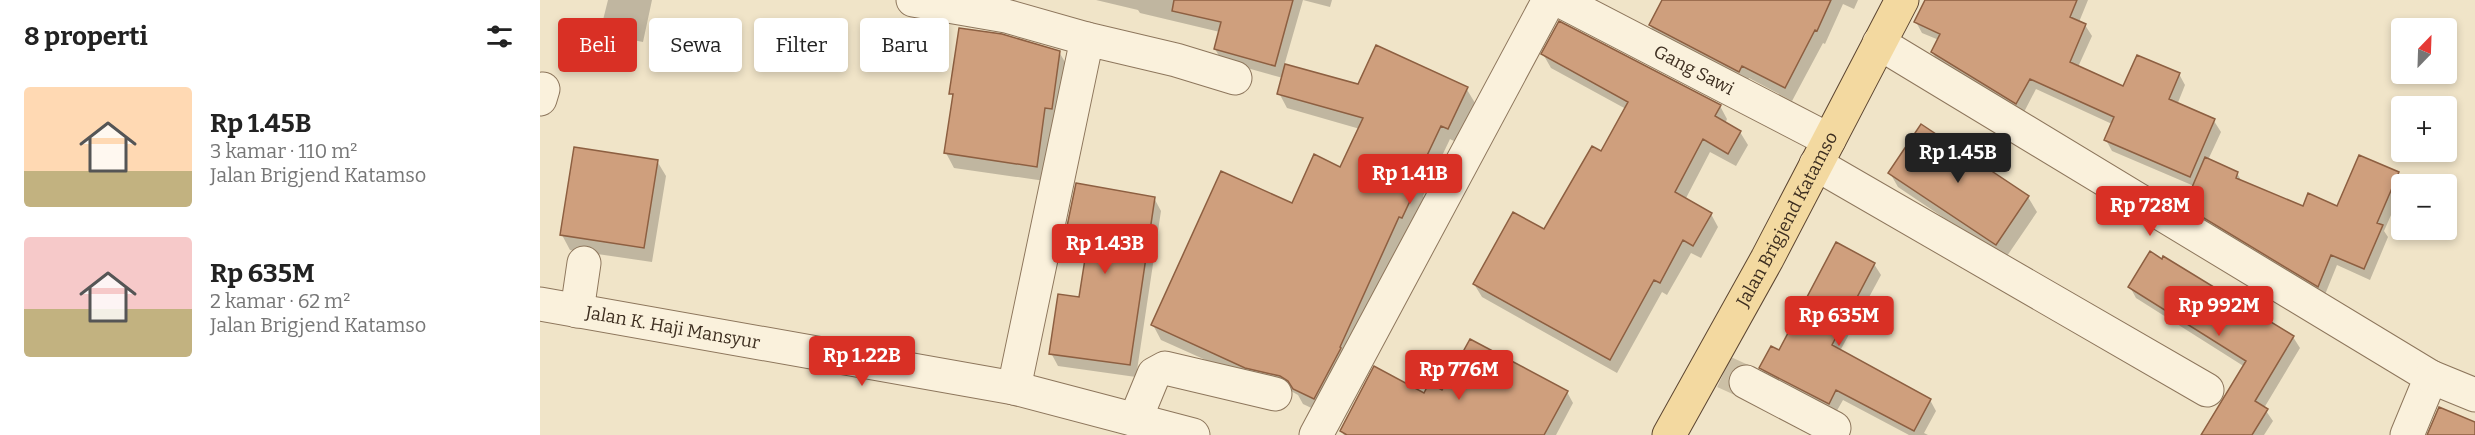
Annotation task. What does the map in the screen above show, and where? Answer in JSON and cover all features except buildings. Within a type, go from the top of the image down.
[{"type":"main road","name":"Jalan Brigjend Katamso","points":[[1669,435],[1726,373],[1822,152],[1902,0]]},
{"type":"street","points":[[913,0],[1006,16],[1087,39],[1176,60],[1235,78]]},
{"type":"street","points":[[1316,435],[1550,0]]},
{"type":"street","name":"Gang Sawi","points":[[1559,0],[1822,152],[2207,390]]},
{"type":"street","points":[[1014,388],[1087,39]]},
{"type":"street","points":[[1880,43],[2431,377],[2475,395]]},
{"type":"street","points":[[578,311],[584,263]]},
{"type":"street","name":"Jalan K. Haji Mansyur","points":[[540,304],[1014,388],[1192,435]]},
{"type":"street","points":[[1135,420],[1154,374],[1165,368],[1275,394]]},
{"type":"street","points":[[1726,373],[1837,433]]},
{"type":"street","points":[[2407,435],[2431,377]]},
{"type":"tunnel","points":[[1724,372],[1746,382]]}]
